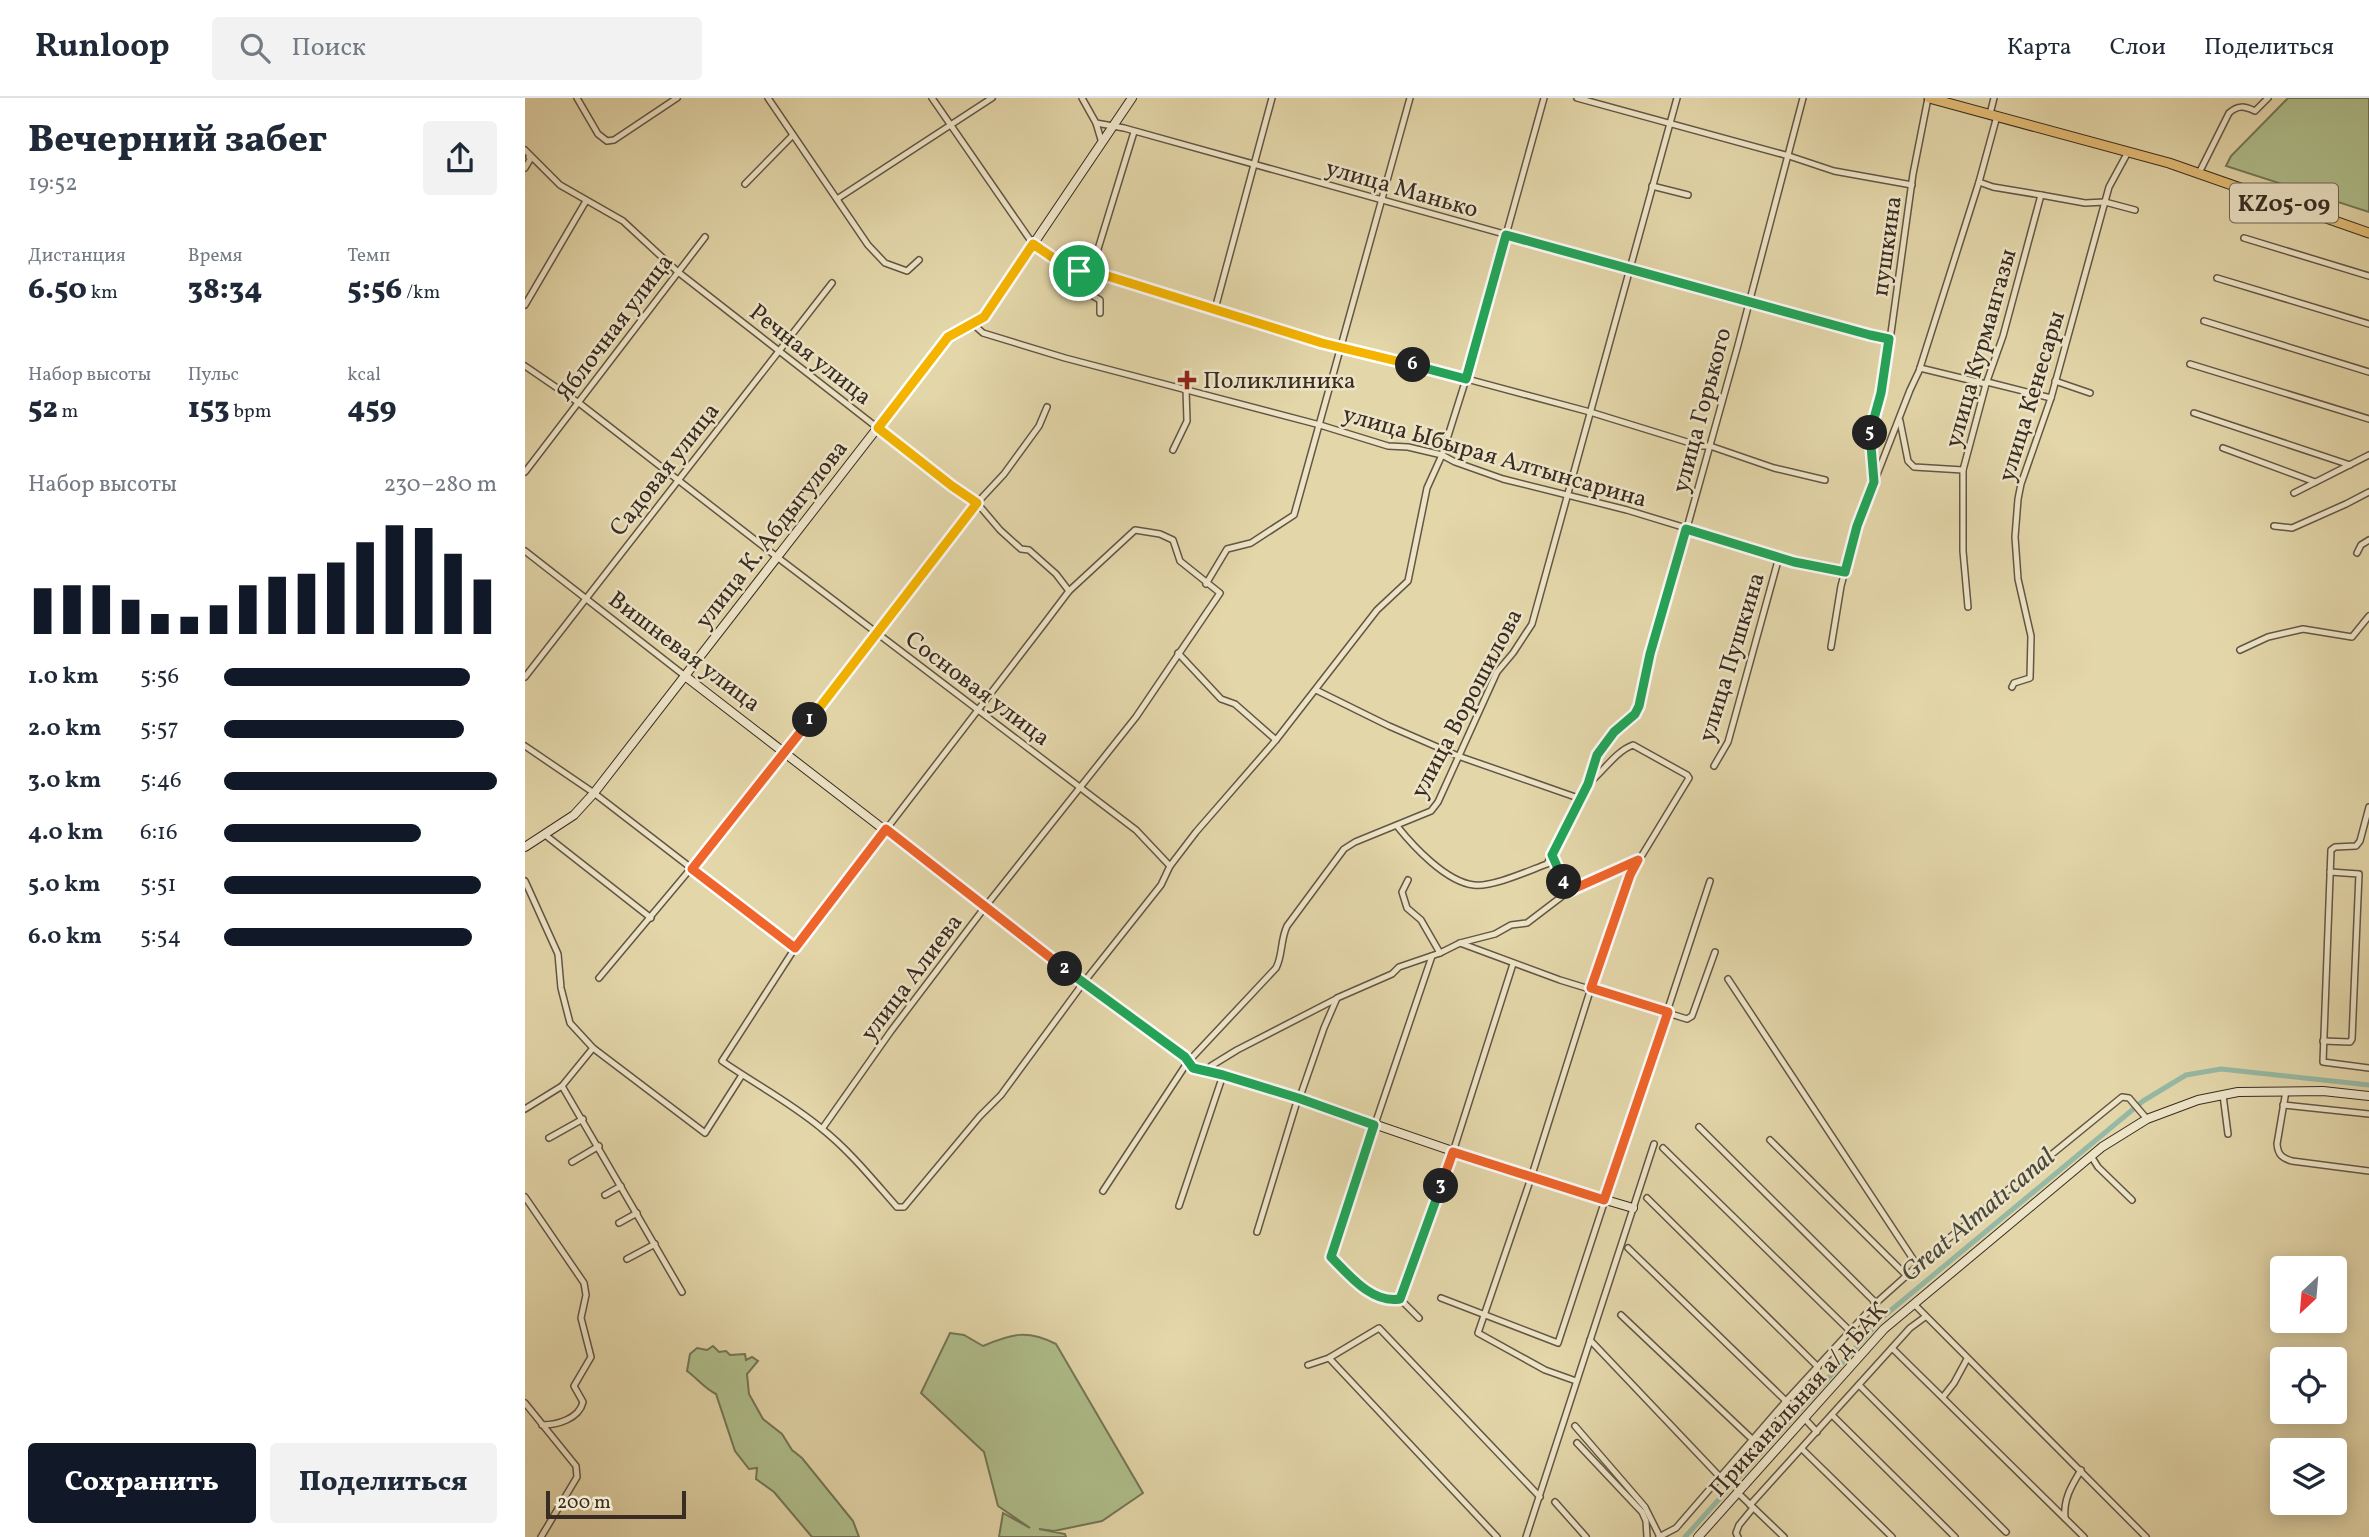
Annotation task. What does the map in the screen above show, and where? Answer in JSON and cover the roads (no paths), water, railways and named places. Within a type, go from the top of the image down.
[{"type":"main road","name":"KZ05-09","points":[[1929,98],[1965,103],[1993,115],[2199,173],[2369,233]]},
{"type":"street","points":[[577,98],[598,134],[607,141],[614,140],[677,98]]},
{"type":"street","points":[[768,98],[868,245],[885,263],[907,271],[919,260]]},
{"type":"street","points":[[932,98],[1033,244],[1071,270],[1079,271],[1091,267],[1098,254],[1134,132]]},
{"type":"street","points":[[837,200],[992,98]]},
{"type":"street","points":[[1082,98],[1096,123],[1102,143]]},
{"type":"street","name":"улица К. Абдыгулова","points":[[525,848],[575,815],[594,793],[948,337],[974,324],[999,303],[1033,244],[1132,98]]},
{"type":"street","points":[[1215,309],[1272,98]]},
{"type":"street","points":[[1410,98],[1294,514],[1251,542],[1227,549],[1206,584],[1180,561],[1173,540],[1160,534],[1135,530],[1069,592],[795,948],[722,1061],[797,1109],[822,1129],[847,1151],[897,1207],[904,1207],[1002,1095],[1084,982],[1161,885],[1170,866],[1196,832],[1276,740],[1377,610],[1408,581],[1427,488],[1442,455],[1466,379],[1543,98]]},
{"type":"street","points":[[1577,98],[1789,156],[1834,171],[1912,185]]},
{"type":"street","name":"улица Ворошилова","points":[[1103,1191],[1187,1063],[1276,968],[1280,960],[1280,940],[1287,926],[1344,849],[1431,811],[1438,802],[1497,672],[1532,624],[1677,98]]},
{"type":"street","name":"улица Горького","points":[[1552,855],[1588,784],[1603,744],[1635,714],[1639,706],[1650,654],[1710,446],[1803,98]]},
{"type":"street","name":"пушкина","points":[[1874,482],[1870,433],[1881,393],[1912,185],[1929,98]]},
{"type":"street","points":[[1831,647],[1857,526],[1920,368],[1979,182],[1994,98]]},
{"type":"street","points":[[2199,173],[2229,113],[2243,106],[2255,111],[2268,98]]},
{"type":"street","name":"улица Манько","points":[[1096,123],[1255,164],[1629,270],[1889,339]]},
{"type":"street","points":[[745,184],[793,135]]},
{"type":"street","name":"улица Кенесары","points":[[2012,687],[2014,683],[2030,678],[2031,656],[2031,636],[2018,579],[2015,537],[2021,484],[2051,398],[2114,174],[2128,152]]},
{"type":"street","points":[[525,168],[527,154]]},
{"type":"street","name":"Речная улица","points":[[527,154],[560,185],[624,221],[678,272],[977,503],[1021,549],[1029,550],[1056,574],[1069,592]]},
{"type":"street","points":[[1979,182],[1993,187],[2085,203],[2105,202],[2135,210]]},
{"type":"street","points":[[1652,186],[1688,195]]},
{"type":"street","name":"улица Курмангазы","points":[[1968,607],[1963,551],[1963,470],[2041,195]]},
{"type":"street","points":[[525,305],[586,201]]},
{"type":"street","name":"Яблочная улица","points":[[525,472],[705,237]]},
{"type":"street","points":[[2244,238],[2369,276]]},
{"type":"street","points":[[1091,267],[1101,274],[1341,347],[1590,412],[1700,446],[1710,446],[1774,468],[1825,480]]},
{"type":"street","points":[[1079,271],[1081,289],[1100,300],[1100,313]]},
{"type":"street","points":[[2217,278],[2369,324]]},
{"type":"street","name":"Садовая улица","points":[[525,677],[832,283]]},
{"type":"street","points":[[2204,321],[2369,372]]},
{"type":"street","name":"улица Ыбырая Алтынсарина","points":[[974,324],[983,333],[1026,347],[1320,425],[1388,446],[1408,447],[1442,455],[1471,469],[1566,497],[1627,510],[1779,557],[1845,572]]},
{"type":"street","points":[[2190,364],[2369,419]]},
{"type":"street","name":"Сосновая улица","points":[[525,366],[579,402],[1136,830],[1170,866]]},
{"type":"street","points":[[1920,368],[2051,398]]},
{"type":"street","points":[[2055,381],[2090,393]]},
{"type":"street","points":[[1173,450],[1187,421],[1186,389]]},
{"type":"street","points":[[599,978],[692,869],[878,634],[977,503],[1004,474],[1039,426],[1047,407]]},
{"type":"street","points":[[2194,413],[2350,465]]},
{"type":"street","points":[[1899,418],[1908,461],[1914,467],[1963,470]]},
{"type":"street","points":[[2223,448],[2315,482]]},
{"type":"street","points":[[2294,493],[2369,455]]},
{"type":"street","points":[[2274,526],[2292,528],[2369,492]]},
{"type":"street","points":[[2357,553],[2361,545],[2369,540]]},
{"type":"street","name":"Вишневая улица","points":[[525,551],[985,907],[1185,1057],[1193,1068],[1298,1098],[1531,1178],[1633,1208]]},
{"type":"street","name":"улица Пушкина","points":[[1714,766],[1728,742],[1779,557]]},
{"type":"street","name":"улица Алиева","points":[[822,1129],[891,1031],[985,907],[1136,717],[1220,593],[1206,584]]},
{"type":"street","points":[[2240,650],[2267,637],[2303,629],[2352,637],[2369,616]]},
{"type":"street","points":[[1178,653],[1220,699],[1235,704],[1276,740]]},
{"type":"street","points":[[1316,690],[1389,726],[1458,755],[1581,799]]},
{"type":"street","points":[[1576,1381],[1545,1370],[1478,1333],[1630,875],[1689,778],[1633,745],[1625,747],[1600,775],[1588,784]]},
{"type":"street","points":[[525,746],[594,793],[795,948]]},
{"type":"street","points":[[2369,807],[2360,841],[2356,846],[2335,847],[2331,850],[2323,1041],[2323,1062],[2369,1068]]},
{"type":"street","points":[[1397,826],[1416,849],[1434,864],[1461,881],[1474,885],[1547,864],[1552,855]]},
{"type":"street","points":[[544,834],[651,918]]},
{"type":"street","points":[[1552,855],[1569,891]]},
{"type":"street","points":[[1205,1072],[1237,1050],[1337,998],[1392,974],[1399,967],[1460,943],[1495,934],[1511,925],[1527,923],[1569,891],[1638,860]]},
{"type":"street","points":[[2323,1041],[2350,1042],[2352,1039],[2358,904],[2359,874],[2330,872]]},
{"type":"street","points":[[1408,880],[1402,892],[1407,908],[1421,920],[1440,953]]},
{"type":"street","points":[[525,881],[558,954],[561,988],[570,1023],[593,1048],[705,1133],[742,1075]]},
{"type":"street","points":[[1441,1298],[1558,1343],[1710,881]]},
{"type":"street","points":[[1460,943],[1513,964],[1687,1019],[1692,1016],[1715,952]]},
{"type":"street","points":[[1400,1299],[1391,1301],[1373,1294],[1331,1257],[1432,956]]},
{"type":"street","points":[[1400,1299],[1453,1152],[1513,964]]},
{"type":"street","points":[[1728,979],[1917,1265]]},
{"type":"street","points":[[1257,1232],[1298,1098],[1337,998]]},
{"type":"street","points":[[525,1109],[562,1086],[593,1048]]},
{"type":"street","points":[[1179,1206],[1223,1075]]},
{"type":"street","points":[[562,1086],[682,1292]]},
{"type":"street","name":"Приканальная а/д БАК","points":[[1697,1537],[1884,1329],[2144,1115],[2238,1091],[2323,1091],[2369,1096]]},
{"type":"street","points":[[2286,1091],[2277,1144],[2278,1153],[2283,1158],[2369,1171]]},
{"type":"street","points":[[2223,1095],[2228,1134]]},
{"type":"street","points":[[1575,1426],[1645,1507],[1659,1537],[1676,1528],[1850,1331],[1917,1265],[2119,1098],[2129,1098],[2144,1115]]},
{"type":"street","points":[[2283,1105],[2369,1114]]},
{"type":"street","points":[[549,1138],[583,1119]]},
{"type":"street","points":[[1699,1127],[1876,1303]]},
{"type":"street","points":[[1770,1140],[1906,1275]]},
{"type":"street","points":[[1526,1537],[1654,1144]]},
{"type":"street","points":[[572,1162],[599,1146]]},
{"type":"street","points":[[1664,1148],[1850,1331]]},
{"type":"street","points":[[2091,1156],[2098,1167],[2132,1200]]},
{"type":"street","points":[[605,1195],[621,1186]]},
{"type":"street","points":[[525,1198],[584,1283],[586,1295],[581,1318],[591,1357],[574,1386],[583,1402],[580,1410],[558,1425],[542,1425]]},
{"type":"street","points":[[1647,1198],[1818,1367]]},
{"type":"street","points":[[619,1223],[637,1213]]},
{"type":"street","points":[[627,1259],[655,1244]]},
{"type":"street","points":[[1628,1248],[1786,1401]]},
{"type":"street","points":[[1400,1299],[1419,1318]]},
{"type":"street","points":[[1913,1303],[2146,1537]]},
{"type":"street","points":[[1621,1315],[1753,1440]]},
{"type":"street","points":[[1736,1536],[1739,1525],[1752,1506],[1802,1448],[1910,1328],[1925,1317]]},
{"type":"street","points":[[1308,1365],[1328,1358],[1379,1328],[1540,1497]]},
{"type":"street","points":[[1590,1340],[1720,1477]]},
{"type":"street","points":[[1892,1348],[2084,1537]]},
{"type":"street","points":[[1328,1358],[1497,1537]]},
{"type":"street","points":[[1943,1397],[1967,1359]]},
{"type":"street","points":[[1859,1385],[2006,1532]]},
{"type":"street","points":[[525,1403],[576,1466],[577,1477],[541,1537]]},
{"type":"street","points":[[1832,1415],[1955,1537]]},
{"type":"street","points":[[1804,1418],[1817,1432]]},
{"type":"street","points":[[1577,1443],[1642,1512],[1646,1521],[1647,1537]]},
{"type":"street","points":[[1802,1448],[1892,1537]]},
{"type":"street","points":[[2065,1518],[2065,1503],[2071,1485],[2081,1470]]},
{"type":"street","points":[[1737,1492],[1784,1537]]},
{"type":"street","points":[[1555,1502],[1586,1537]]},
{"type":"waterway","name":"Great Almatı canal","points":[[1685,1537],[1884,1316],[2143,1101],[2186,1075],[2221,1069],[2369,1085]]},
{"type":"place","name":"Поликлиника","points":[[1187,380]]}]
